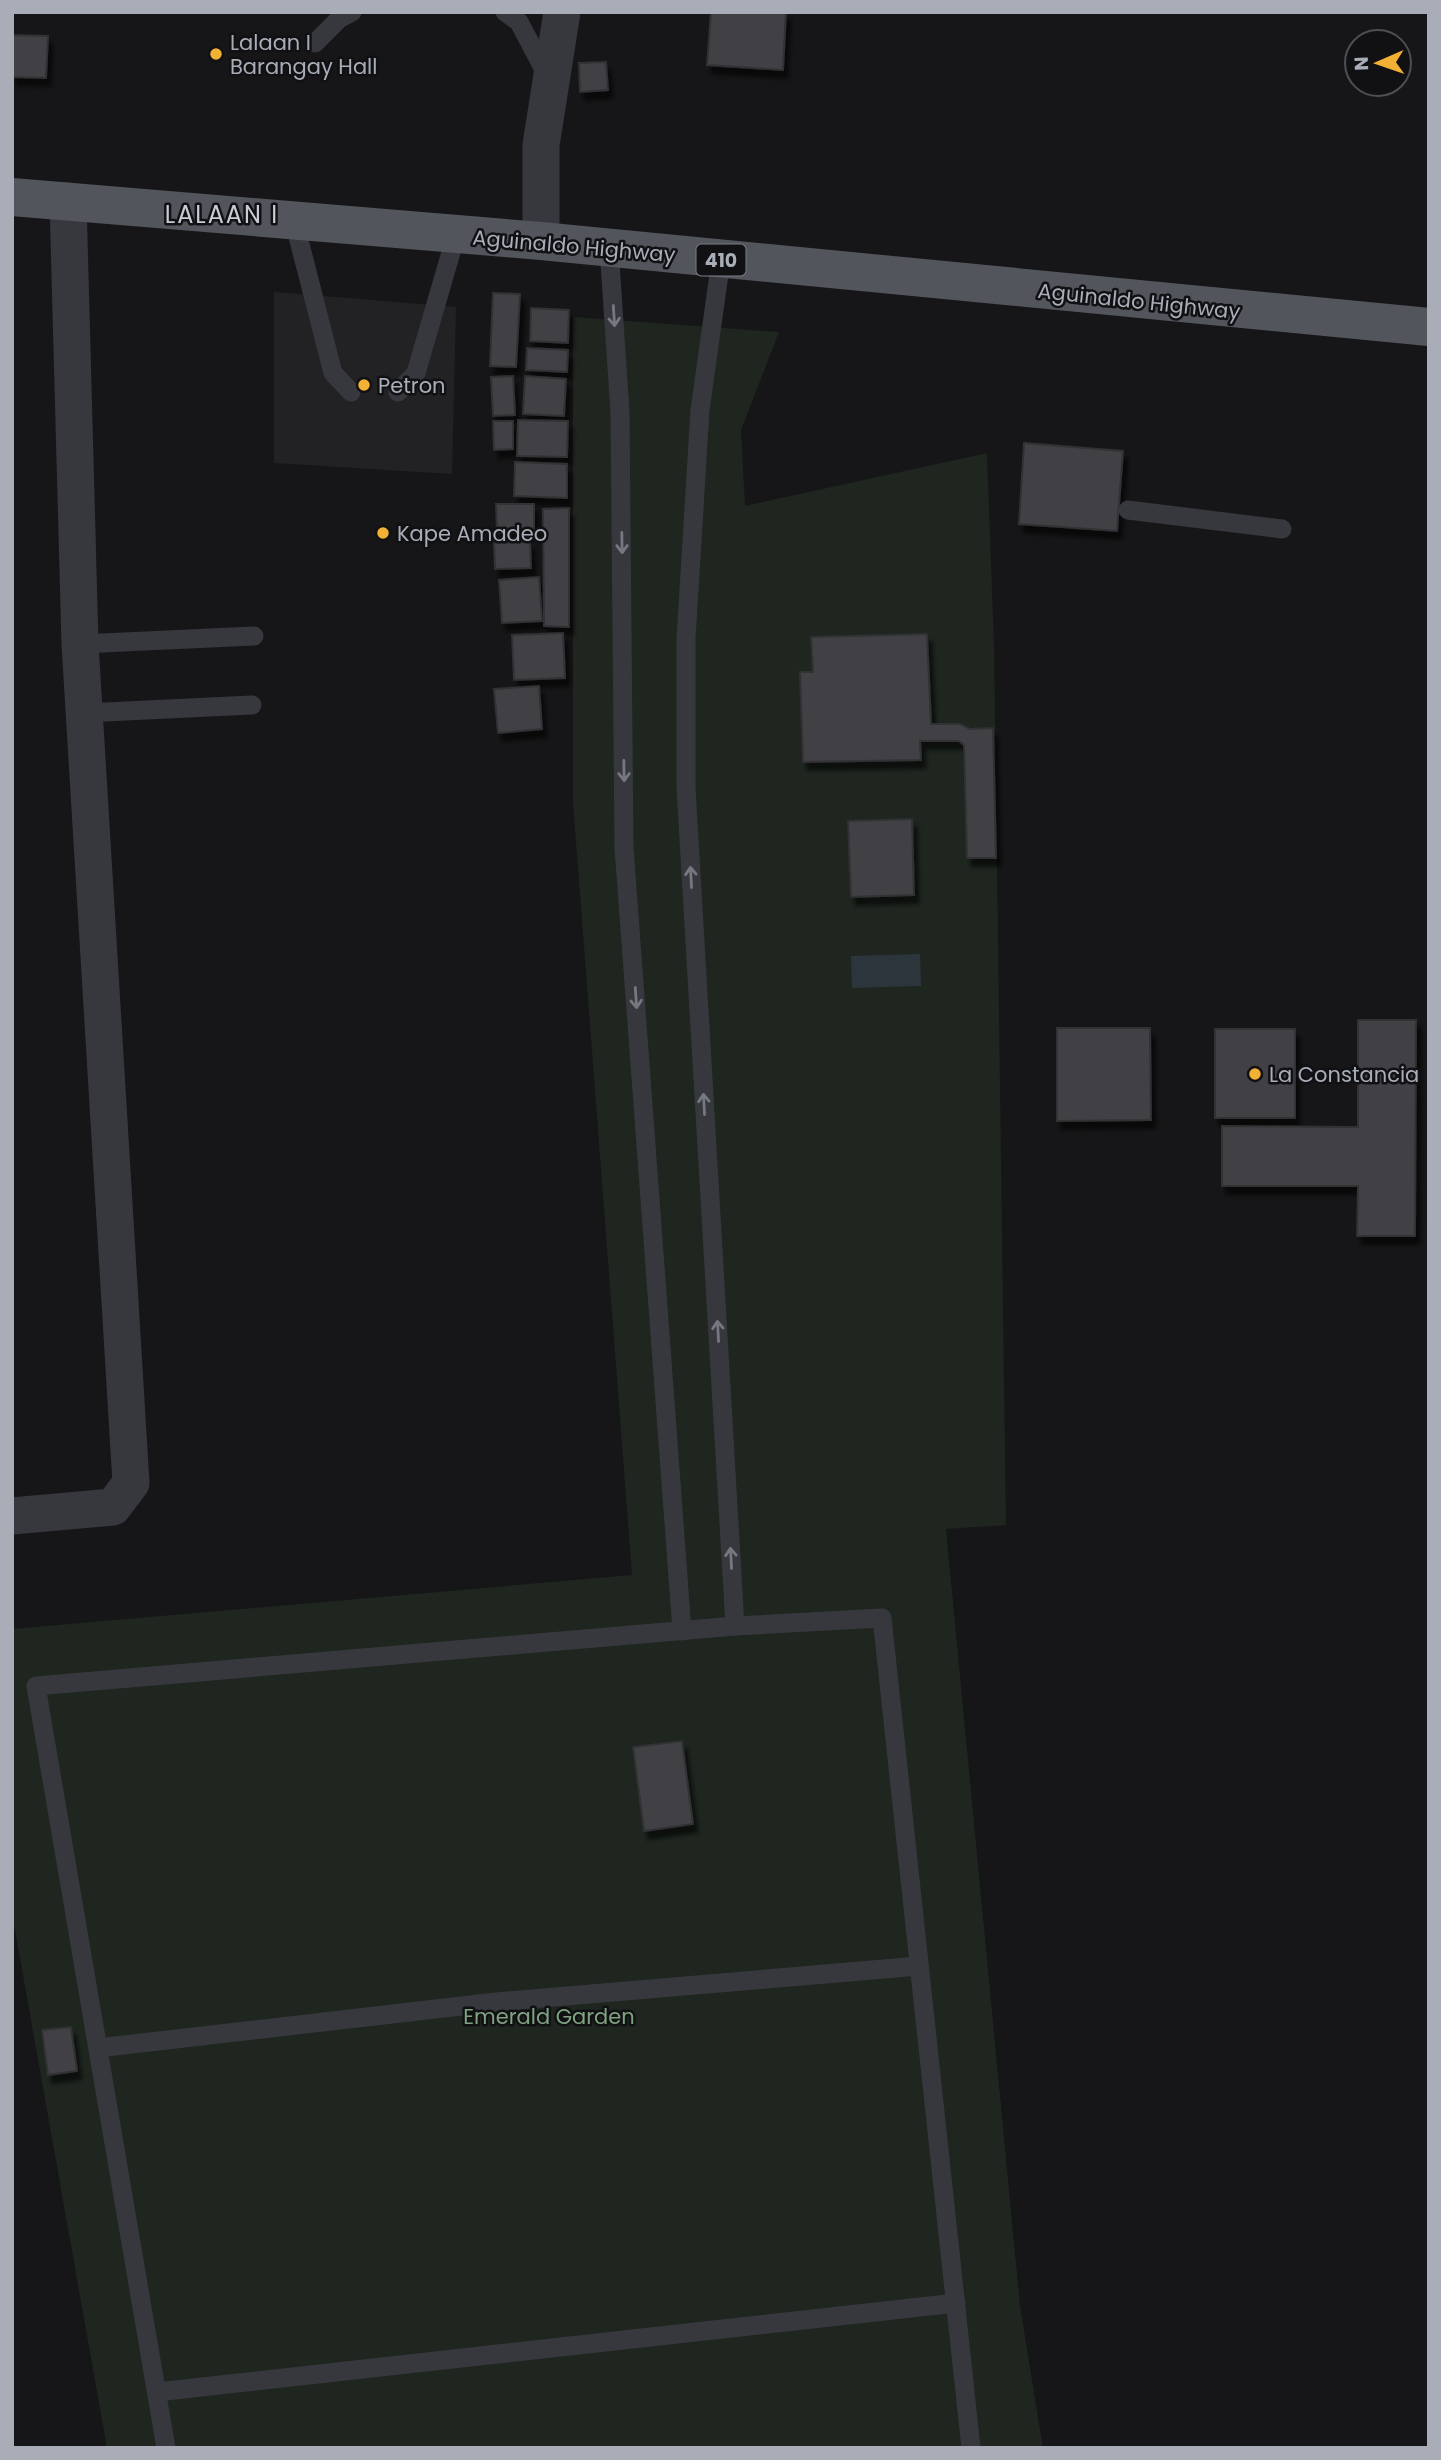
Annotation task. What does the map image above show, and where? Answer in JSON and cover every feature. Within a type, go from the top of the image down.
[{"type":"main road","name":"Aguinaldo Highway","points":[[12,197],[541,241],[1429,327]]},
{"type":"street","points":[[541,241],[541,145],[562,12]]},
{"type":"street","points":[[12,1516],[113,1507],[131,1483],[80,644],[68,201]]},
{"type":"lane","points":[[314,43],[338,19],[352,12]]},
{"type":"lane","points":[[505,12],[519,22],[551,84]]},
{"type":"lane","points":[[294,221],[333,373],[351,392]]},
{"type":"lane","points":[[398,391],[416,373],[456,235]]},
{"type":"lane","points":[[609,248],[620,412],[624,848],[682,1631]]},
{"type":"lane","points":[[721,260],[701,410],[686,639],[686,788],[735,1626]]},
{"type":"lane","points":[[1128,510],[1282,529]]},
{"type":"lane","points":[[80,644],[254,636]]},
{"type":"lane","points":[[84,713],[252,705]]},
{"type":"lane","points":[[166,2448],[36,1686],[735,1626],[882,1618],[971,2448]]},
{"type":"lane","points":[[98,2048],[496,2003],[919,1966]]},
{"type":"lane","points":[[157,2392],[956,2303]]},
{"type":"shaded area","name":"Petron","points":[[274,292],[456,307],[452,474],[274,463]]},
{"type":"shaded area","points":[[920,954],[921,986],[852,988],[851,956]]},
{"type":"green space","name":"Emerald Garden","points":[[573,317],[779,332],[741,430],[745,506],[987,453],[994,647],[1006,1525],[946,1529],[1020,2306],[1043,2448],[107,2448],[12,1913],[12,1629],[632,1575],[573,802]]},
{"type":"building","points":[[711,12],[786,12],[783,70],[707,65]]},
{"type":"building","points":[[12,35],[48,36],[46,78],[12,77]]},
{"type":"building","points":[[606,62],[608,90],[580,92],[579,63]]},
{"type":"building","points":[[493,293],[520,294],[516,367],[490,366]]},
{"type":"building","points":[[531,308],[569,310],[568,343],[530,341]]},
{"type":"building","points":[[527,348],[568,350],[567,372],[526,370]]},
{"type":"building","points":[[513,376],[515,415],[493,416],[491,377]]},
{"type":"building","points":[[525,376],[566,379],[564,416],[523,414]]},
{"type":"building","points":[[518,420],[568,421],[567,457],[517,456]]},
{"type":"building","points":[[493,421],[513,421],[513,449],[494,450]]},
{"type":"building","points":[[1024,443],[1123,451],[1117,531],[1019,524]]},
{"type":"building","points":[[515,462],[567,464],[567,498],[514,496]]},
{"type":"building","points":[[496,504],[534,504],[534,532],[497,533]]},
{"type":"building","points":[[569,508],[569,627],[544,626],[543,509]]},
{"type":"building","points":[[530,542],[531,568],[495,569],[494,543]]},
{"type":"building","points":[[539,577],[542,621],[502,623],[499,580]]},
{"type":"building","points":[[563,633],[565,678],[514,680],[512,635]]},
{"type":"building","points":[[927,634],[931,724],[960,724],[970,729],[993,728],[996,858],[967,858],[964,745],[959,741],[920,741],[921,760],[803,762],[800,672],[813,672],[811,637]]},
{"type":"building","points":[[539,686],[542,729],[498,733],[494,689]]},
{"type":"building","points":[[912,819],[914,895],[851,897],[848,821]]},
{"type":"building","points":[[1358,1020],[1416,1020],[1415,1236],[1357,1236],[1358,1186],[1222,1186],[1222,1126],[1358,1127]]},
{"type":"building","points":[[1057,1028],[1150,1028],[1151,1120],[1057,1121]]},
{"type":"building","name":"La Constancia","points":[[1215,1029],[1295,1029],[1295,1118],[1215,1118]]},
{"type":"building","points":[[682,1741],[693,1824],[644,1831],[633,1747]]},
{"type":"building","points":[[71,2027],[77,2071],[48,2075],[42,2030]]},
{"type":"place","name":"Lalaan I Barangay Hall","points":[[216,54]]},
{"type":"place","name":"Petron","points":[[364,385]]},
{"type":"place","name":"Kape Amadeo","points":[[383,533]]},
{"type":"place","name":"La Constancia","points":[[1255,1074]]},
{"type":"district","name":"LALAAN I","points":[[222,214]]}]
